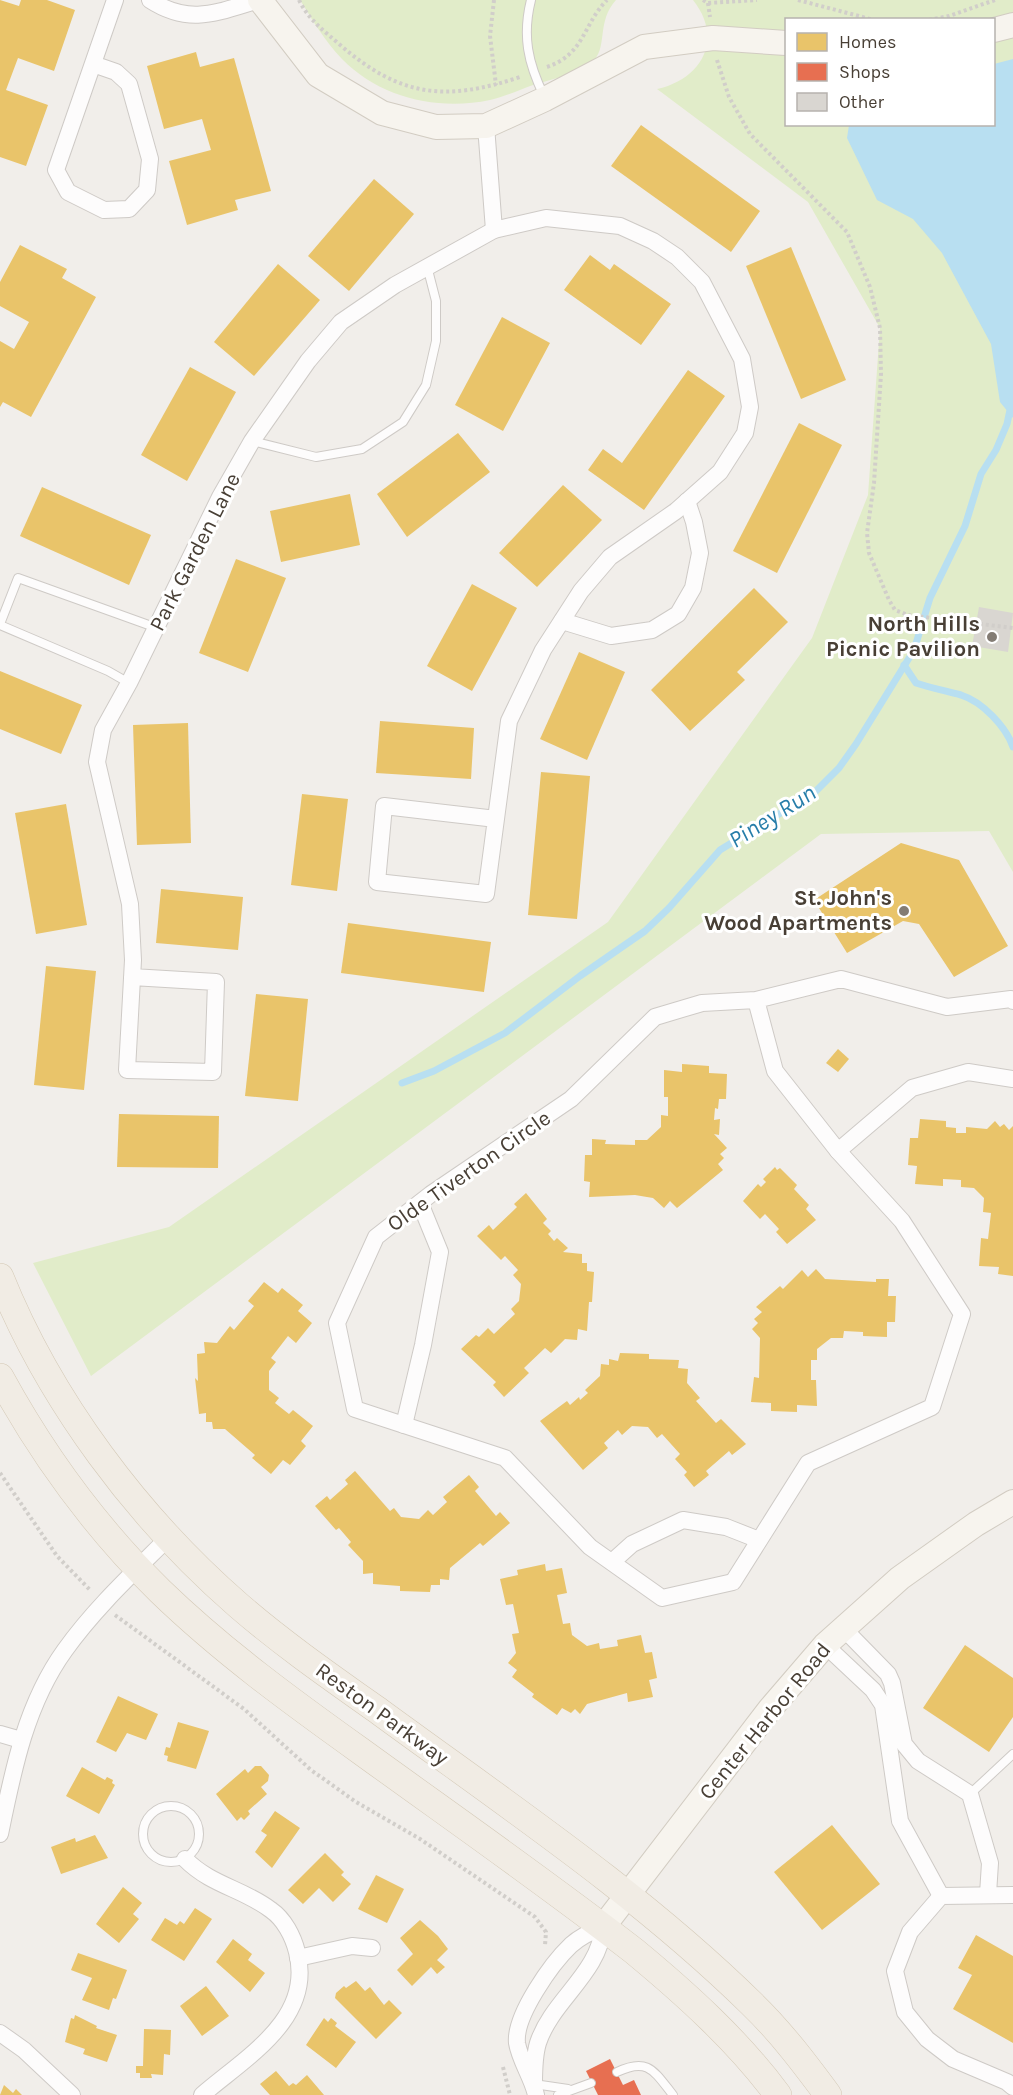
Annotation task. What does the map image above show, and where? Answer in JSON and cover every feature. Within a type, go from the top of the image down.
[{"type":"main road","name":"Reston Parkway","points":[[0,1277],[50,1376],[79,1424],[144,1509],[236,1603],[270,1633],[628,1894],[695,1951],[754,2006],[794,2050],[828,2095]]},
{"type":"main road","name":"Reston Parkway","points":[[0,1377],[17,1408],[81,1501],[138,1568],[189,1618],[255,1674],[603,1927],[685,1994],[729,2039],[778,2095]]},
{"type":"street","points":[[93,64],[116,72],[129,84],[150,159],[147,190],[129,208],[104,210],[68,192],[56,170],[115,0]]},
{"type":"street","points":[[150,0],[160,6],[202,17],[259,0],[318,75],[382,113],[436,127],[486,126],[545,99],[644,47],[713,38],[785,43]]},
{"type":"street","points":[[995,30],[1013,25]]},
{"type":"street","points":[[486,126],[494,230]]},
{"type":"street","name":"Park Garden Lane","points":[[132,977],[216,982],[213,1072],[127,1070],[132,977],[130,904],[97,762],[103,730],[157,628],[220,497],[252,441],[308,361],[341,322],[427,266],[494,230],[546,218],[620,226],[653,241],[677,258],[702,282],[742,359],[750,407],[745,433],[720,472],[687,501],[610,557],[581,591],[543,650],[509,721],[496,819],[486,894],[377,882],[384,806],[496,819]]},
{"type":"street","points":[[562,621],[611,636],[652,630],[678,614],[693,588],[700,553],[687,501]]},
{"type":"street","name":"Olde Tiverton Circle","points":[[756,1000],[776,1071],[838,1151],[902,1221],[962,1314],[932,1407],[808,1463],[733,1582],[662,1598],[590,1547],[505,1458],[355,1409],[337,1323],[376,1237],[420,1203],[571,1099],[655,1017],[702,1003],[756,1000],[840,979],[947,1007],[1011,999],[1013,1001]]},
{"type":"street","points":[[838,1151],[912,1088],[968,1072],[1013,1079]]},
{"type":"street","points":[[404,1425],[423,1345],[441,1252],[420,1203]]},
{"type":"street","name":"Center Harbor Road","points":[[603,1927],[770,1709],[825,1645],[900,1578],[976,1524],[1013,1502]]},
{"type":"street","points":[[612,1562],[632,1544],[683,1520],[726,1527],[759,1540]]},
{"type":"street","points":[[0,1834],[21,1740],[43,1686],[64,1651],[103,1602],[170,1536]]},
{"type":"street","points":[[843,1628],[888,1674],[904,1744],[918,1761],[970,1794],[990,1863],[988,1894]]},
{"type":"street","points":[[825,1645],[873,1690],[883,1705],[900,1821],[941,1896]]},
{"type":"street","points":[[0,1734],[21,1740]]},
{"type":"street","points":[[185,1858],[199,1873],[272,1910],[285,1924],[298,1958],[298,1993],[291,2011],[279,2029],[202,2095]]},
{"type":"street","points":[[1013,1895],[941,1896],[910,1932],[895,1971],[905,2012],[927,2039],[953,2059],[1007,2082],[1013,2087]]},
{"type":"street","points":[[603,1927],[602,1941],[593,1960],[543,2032],[535,2055],[535,2090],[517,2042],[520,2019],[533,1996],[570,1946],[603,1927]]},
{"type":"street","points":[[298,1958],[352,1946],[372,1948]]},
{"type":"street","points":[[0,2033],[24,2050],[72,2095]]},
{"type":"lane","points":[[531,0],[526,20],[526,43],[532,72],[545,99]]},
{"type":"lane","points":[[252,441],[316,457],[362,449],[403,422],[426,385],[436,341],[436,301],[427,266]]},
{"type":"lane","points":[[129,683],[0,625],[18,578],[157,628]]},
{"type":"lane","points":[[970,1794],[1013,1754]]},
{"type":"lane","points":[[171,1806],[184,1808],[194,1817],[199,1828],[199,1839],[194,1851],[185,1858],[167,1862],[157,1859],[148,1850],[143,1838],[144,1826],[150,1815],[160,1808],[171,1806]]},
{"type":"lane","points":[[617,2072],[638,2064],[645,2066],[657,2075],[673,2095]]},
{"type":"lane","points":[[558,2095],[591,2083]]},
{"type":"lane","points":[[535,2090],[569,2090]]},
{"type":"path","points":[[299,0],[321,31],[358,61],[403,85],[457,93],[496,85],[562,62],[577,47],[607,0]]},
{"type":"path","points":[[494,0],[489,36],[496,85]]},
{"type":"path","points":[[703,0],[708,3],[757,0]]},
{"type":"path","points":[[798,0],[866,18]]},
{"type":"path","points":[[939,18],[995,0]]},
{"type":"path","points":[[708,3],[717,62],[729,97],[750,134],[847,232],[870,287],[880,328],[882,374],[874,483],[867,533],[869,553],[889,600],[895,610],[908,615],[1013,628]]},
{"type":"path","points":[[0,1473],[57,1556],[103,1602],[145,1639],[244,1709],[311,1770],[356,1802],[420,1839],[526,1910],[535,1917],[546,1932]]},
{"type":"green space","points":[[300,0],[616,0],[606,16],[599,53],[583,69],[495,99],[450,104],[430,102],[392,92],[357,72],[330,45]]},
{"type":"green space","points":[[693,0],[1013,0],[1013,872],[989,831],[821,834],[91,1376],[33,1263],[169,1227],[608,922],[812,638],[868,495],[880,328],[808,202],[657,89],[673,84],[696,67],[704,55],[707,29]]},
{"type":"water","points":[[1013,59],[1013,418],[1000,402],[991,344],[942,253],[913,219],[877,200],[847,138],[849,126],[995,126],[995,64]]},
{"type":"building: Homes","points":[[0,0],[19,6],[21,0],[47,0],[75,10],[54,71],[18,58],[6,90],[48,105],[26,166],[0,157]]},
{"type":"building: Homes","points":[[196,52],[200,67],[234,58],[271,191],[235,200],[238,210],[187,225],[169,161],[211,150],[202,119],[164,129],[147,66]]},
{"type":"building: Homes","points":[[641,125],[760,211],[731,252],[611,166]]},
{"type":"building: Homes","points":[[374,179],[414,214],[349,291],[308,256]]},
{"type":"building: Homes","points":[[20,245],[67,269],[62,278],[96,297],[31,417],[3,402],[0,407],[0,341],[14,349],[29,322],[0,306],[0,282]]},
{"type":"building: Homes","points":[[791,247],[846,380],[801,399],[746,266]]},
{"type":"building: Homes","points":[[590,255],[610,270],[614,264],[671,304],[641,345],[564,290]]},
{"type":"building: Homes","points":[[278,264],[320,300],[254,376],[214,342]]},
{"type":"building: Homes","points":[[502,317],[550,343],[503,431],[455,405]]},
{"type":"building: Homes","points":[[190,367],[236,392],[187,481],[141,455]]},
{"type":"building: Homes","points":[[688,370],[725,396],[644,510],[588,470],[603,449],[622,463]]},
{"type":"building: Homes","points":[[799,423],[842,445],[777,573],[733,551]]},
{"type":"building: Homes","points":[[458,433],[490,472],[407,537],[377,494]]},
{"type":"building: Homes","points":[[563,485],[602,520],[537,587],[499,553]]},
{"type":"building: Homes","points":[[42,487],[151,535],[129,585],[20,536]]},
{"type":"building: Homes","points":[[350,494],[360,545],[281,562],[270,511]]},
{"type":"building: Homes","points":[[236,559],[286,578],[248,672],[199,653]]},
{"type":"building: Homes","points":[[472,584],[517,608],[472,691],[427,666]]},
{"type":"building: Homes","points":[[754,588],[788,622],[737,672],[745,680],[690,731],[651,690]]},
{"type":"building: Homes","points":[[579,652],[625,672],[587,760],[540,739]]},
{"type":"building: Homes","points":[[0,671],[82,705],[61,754],[0,729]]},
{"type":"building: Homes","points":[[380,721],[474,728],[471,779],[376,773]]},
{"type":"building: Homes","points":[[188,723],[191,843],[137,845],[133,725]]},
{"type":"building: Homes","points":[[541,772],[590,776],[577,919],[528,915]]},
{"type":"building: Homes","points":[[302,794],[348,799],[337,891],[291,885]]},
{"type":"building: Homes","points":[[66,804],[87,925],[36,934],[15,813]]},
{"type":"building: Homes","name":"St. John's Wood Apartments","points":[[901,843],[959,860],[1008,946],[954,977],[919,924],[903,921],[847,953],[814,900]]},
{"type":"building: Homes","points":[[161,889],[243,897],[238,950],[156,943]]},
{"type":"building: Homes","points":[[348,923],[491,942],[484,992],[341,973]]},
{"type":"building: Homes","points":[[46,966],[96,971],[84,1090],[34,1085]]},
{"type":"building: Homes","points":[[256,994],[308,999],[298,1101],[245,1096]]},
{"type":"building: Homes","points":[[838,1049],[849,1059],[838,1072],[826,1063]]},
{"type":"building: Homes","points":[[682,1064],[709,1066],[709,1073],[727,1074],[726,1099],[719,1099],[718,1109],[715,1108],[714,1120],[720,1119],[719,1135],[714,1134],[727,1148],[720,1154],[724,1158],[718,1164],[723,1170],[677,1208],[670,1201],[664,1208],[653,1198],[635,1195],[589,1197],[590,1182],[584,1181],[585,1155],[592,1155],[592,1139],[606,1140],[605,1144],[635,1145],[635,1140],[647,1140],[661,1127],[661,1115],[668,1116],[668,1097],[664,1097],[664,1070],[682,1072]]},
{"type":"building: Homes","points":[[119,1114],[219,1116],[218,1168],[117,1167]]},
{"type":"building: Homes","points":[[920,1119],[946,1121],[946,1127],[956,1128],[956,1133],[966,1133],[966,1127],[987,1129],[995,1121],[1000,1127],[1004,1124],[1009,1130],[1013,1126],[1013,1276],[998,1274],[999,1267],[979,1266],[981,1238],[988,1239],[991,1213],[983,1212],[984,1198],[974,1188],[961,1187],[961,1180],[943,1179],[943,1186],[915,1184],[917,1166],[908,1165],[910,1138],[918,1138]]},
{"type":"building: Homes","points":[[775,1167],[777,1170],[780,1168],[797,1185],[794,1189],[809,1205],[806,1209],[816,1220],[787,1244],[776,1232],[779,1229],[765,1214],[760,1219],[743,1201],[758,1184],[761,1187],[766,1182],[763,1179]]},
{"type":"building: Homes","points":[[526,1193],[547,1219],[543,1223],[551,1231],[548,1234],[554,1241],[557,1238],[568,1248],[563,1252],[582,1254],[582,1263],[587,1263],[587,1271],[594,1272],[592,1302],[589,1302],[587,1331],[578,1329],[577,1340],[565,1339],[551,1353],[545,1348],[524,1368],[529,1373],[504,1397],[493,1385],[496,1382],[461,1349],[476,1335],[479,1337],[488,1328],[494,1334],[515,1314],[511,1309],[519,1301],[521,1284],[513,1275],[518,1270],[505,1256],[501,1260],[477,1236],[489,1225],[493,1230],[517,1207],[514,1204]]},
{"type":"building: Homes","points":[[816,1269],[825,1279],[876,1282],[876,1279],[889,1279],[888,1296],[896,1296],[895,1322],[887,1322],[887,1337],[863,1336],[863,1332],[844,1331],[843,1338],[831,1338],[817,1349],[817,1360],[811,1360],[811,1380],[816,1380],[817,1406],[797,1405],[797,1412],[771,1411],[771,1403],[751,1402],[754,1377],[759,1378],[760,1338],[752,1329],[758,1323],[754,1319],[762,1312],[756,1307],[780,1286],[783,1289],[802,1270],[808,1277]]},
{"type":"building: Homes","points":[[264,1282],[278,1293],[282,1288],[303,1305],[298,1311],[312,1323],[296,1343],[288,1336],[271,1358],[276,1362],[269,1371],[269,1390],[279,1398],[275,1403],[289,1414],[293,1410],[313,1426],[301,1441],[306,1446],[290,1465],[283,1460],[271,1474],[252,1458],[255,1455],[225,1429],[213,1429],[212,1422],[206,1422],[206,1413],[199,1414],[195,1378],[198,1381],[197,1354],[205,1353],[204,1342],[217,1343],[230,1326],[234,1330],[254,1306],[248,1301]]},
{"type":"building: Homes","points":[[620,1353],[649,1354],[649,1359],[679,1360],[678,1368],[688,1369],[687,1383],[700,1398],[696,1401],[716,1423],[721,1419],[746,1444],[732,1455],[729,1451],[706,1471],[709,1475],[694,1487],[684,1475],[687,1472],[675,1459],[680,1454],[662,1434],[657,1438],[648,1427],[632,1426],[622,1435],[618,1430],[604,1443],[608,1448],[583,1470],[540,1421],[567,1401],[570,1405],[579,1397],[580,1400],[588,1393],[585,1390],[600,1376],[601,1364],[609,1365],[609,1359],[618,1361]]},
{"type":"building: Homes","points":[[355,1471],[390,1511],[394,1508],[401,1517],[419,1519],[428,1510],[433,1515],[447,1502],[443,1497],[469,1475],[479,1487],[475,1491],[496,1516],[500,1512],[510,1523],[483,1546],[480,1543],[450,1568],[449,1580],[440,1579],[440,1585],[431,1585],[430,1592],[400,1591],[400,1586],[373,1584],[373,1573],[363,1574],[363,1561],[348,1545],[351,1542],[339,1528],[336,1530],[315,1506],[327,1496],[330,1500],[348,1484],[345,1480]]},
{"type":"building: Homes","points":[[545,1564],[546,1571],[562,1568],[567,1593],[557,1595],[563,1624],[570,1623],[572,1635],[587,1646],[599,1643],[600,1649],[618,1646],[617,1640],[641,1635],[645,1653],[652,1652],[657,1678],[649,1680],[653,1697],[628,1702],[627,1693],[587,1704],[580,1714],[575,1709],[571,1713],[562,1708],[557,1715],[532,1697],[534,1694],[512,1677],[517,1670],[508,1663],[516,1653],[512,1634],[519,1633],[513,1604],[506,1605],[500,1579],[518,1575],[517,1570]]},
{"type":"building: Homes","points":[[965,1645],[1013,1678],[1013,1717],[989,1752],[923,1708]]},
{"type":"building: Homes","points":[[118,1696],[158,1714],[146,1740],[127,1733],[116,1752],[96,1742]]},
{"type":"building: Homes","points":[[178,1722],[209,1731],[196,1769],[167,1761],[168,1756],[164,1755],[166,1747],[170,1748]]},
{"type":"building: Homes","points":[[255,1766],[261,1766],[269,1775],[268,1781],[261,1787],[267,1794],[248,1811],[250,1814],[244,1820],[241,1817],[237,1821],[216,1794],[245,1769],[248,1773]]},
{"type":"building: Homes","points":[[82,1767],[105,1780],[107,1777],[113,1780],[112,1783],[115,1785],[99,1814],[66,1796]]},
{"type":"building: Homes","points":[[275,1811],[300,1828],[272,1868],[255,1852],[267,1835],[261,1831]]},
{"type":"building: Homes","points":[[832,1825],[880,1884],[822,1930],[774,1872]]},
{"type":"building: Homes","points":[[95,1835],[108,1858],[61,1874],[51,1847],[75,1838],[76,1842]]},
{"type":"building: Homes","points":[[325,1853],[344,1872],[341,1875],[351,1884],[333,1902],[319,1888],[303,1904],[288,1890]]},
{"type":"building: Homes","points":[[376,1875],[404,1889],[387,1923],[358,1909]]},
{"type":"building: Homes","points":[[123,1887],[142,1903],[133,1914],[139,1919],[119,1943],[96,1924]]},
{"type":"building: Homes","points":[[195,1908],[212,1919],[184,1961],[151,1940],[165,1918],[177,1925],[180,1921],[184,1924]]},
{"type":"building: Homes","points":[[420,1920],[438,1936],[448,1949],[437,1960],[445,1967],[437,1974],[431,1967],[412,1986],[397,1970],[413,1954],[400,1938]]},
{"type":"building: Homes","points":[[976,1935],[1013,1956],[1013,2043],[953,2009],[972,1975],[958,1968]]},
{"type":"building: Homes","points":[[233,1939],[252,1954],[248,1960],[265,1973],[250,1992],[216,1962]]},
{"type":"building: Homes","points":[[78,1953],[127,1970],[116,1999],[113,1998],[109,2010],[82,2000],[92,1978],[71,1970]]},
{"type":"building: Homes","points":[[356,1981],[365,1991],[370,1987],[384,2005],[389,2000],[402,2013],[376,2039],[335,1998],[336,1993],[344,1986],[346,1988]]},
{"type":"building: Homes","points":[[206,1986],[229,2016],[202,2036],[180,2006]]},
{"type":"building: Homes","points":[[75,2015],[97,2026],[96,2028],[117,2035],[107,2062],[83,2054],[85,2049],[65,2042],[71,2018],[74,2019]]},
{"type":"building: Homes","points":[[324,2018],[328,2022],[331,2018],[337,2023],[335,2026],[356,2042],[336,2068],[306,2045]]},
{"type":"building: Homes","points":[[144,2029],[171,2030],[170,2055],[164,2054],[163,2075],[151,2074],[152,2078],[140,2078],[140,2073],[136,2073],[136,2066],[143,2066]]},
{"type":"building: Homes","points":[[276,2071],[289,2086],[293,2083],[296,2085],[307,2075],[324,2095],[270,2095],[260,2084]]},
{"type":"building: Homes","points":[[4,2085],[13,2093],[16,2089],[22,2095],[0,2095]]},
{"type":"building: Shops","points":[[610,2059],[623,2085],[634,2080],[641,2095],[598,2095],[586,2071]]},
{"type":"building: Other","name":"North Hills Picnic Pavilion","points":[[979,607],[1013,613],[1008,652],[972,646]]},
{"type":"waterway","name":"Piney Run","points":[[402,1083],[434,1071],[505,1033],[580,976],[645,931],[669,908],[720,850],[815,792],[839,768],[914,650],[930,598],[965,526],[981,474],[996,450],[1007,424],[1013,396]]},
{"type":"waterway","points":[[904,665],[916,683],[969,698],[985,709],[1005,731],[1013,747]]},
{"type":"place","name":"North Hills Picnic Pavilion","points":[[992,637]]},
{"type":"place","name":"St. John's Wood Apartments","points":[[904,911]]}]
